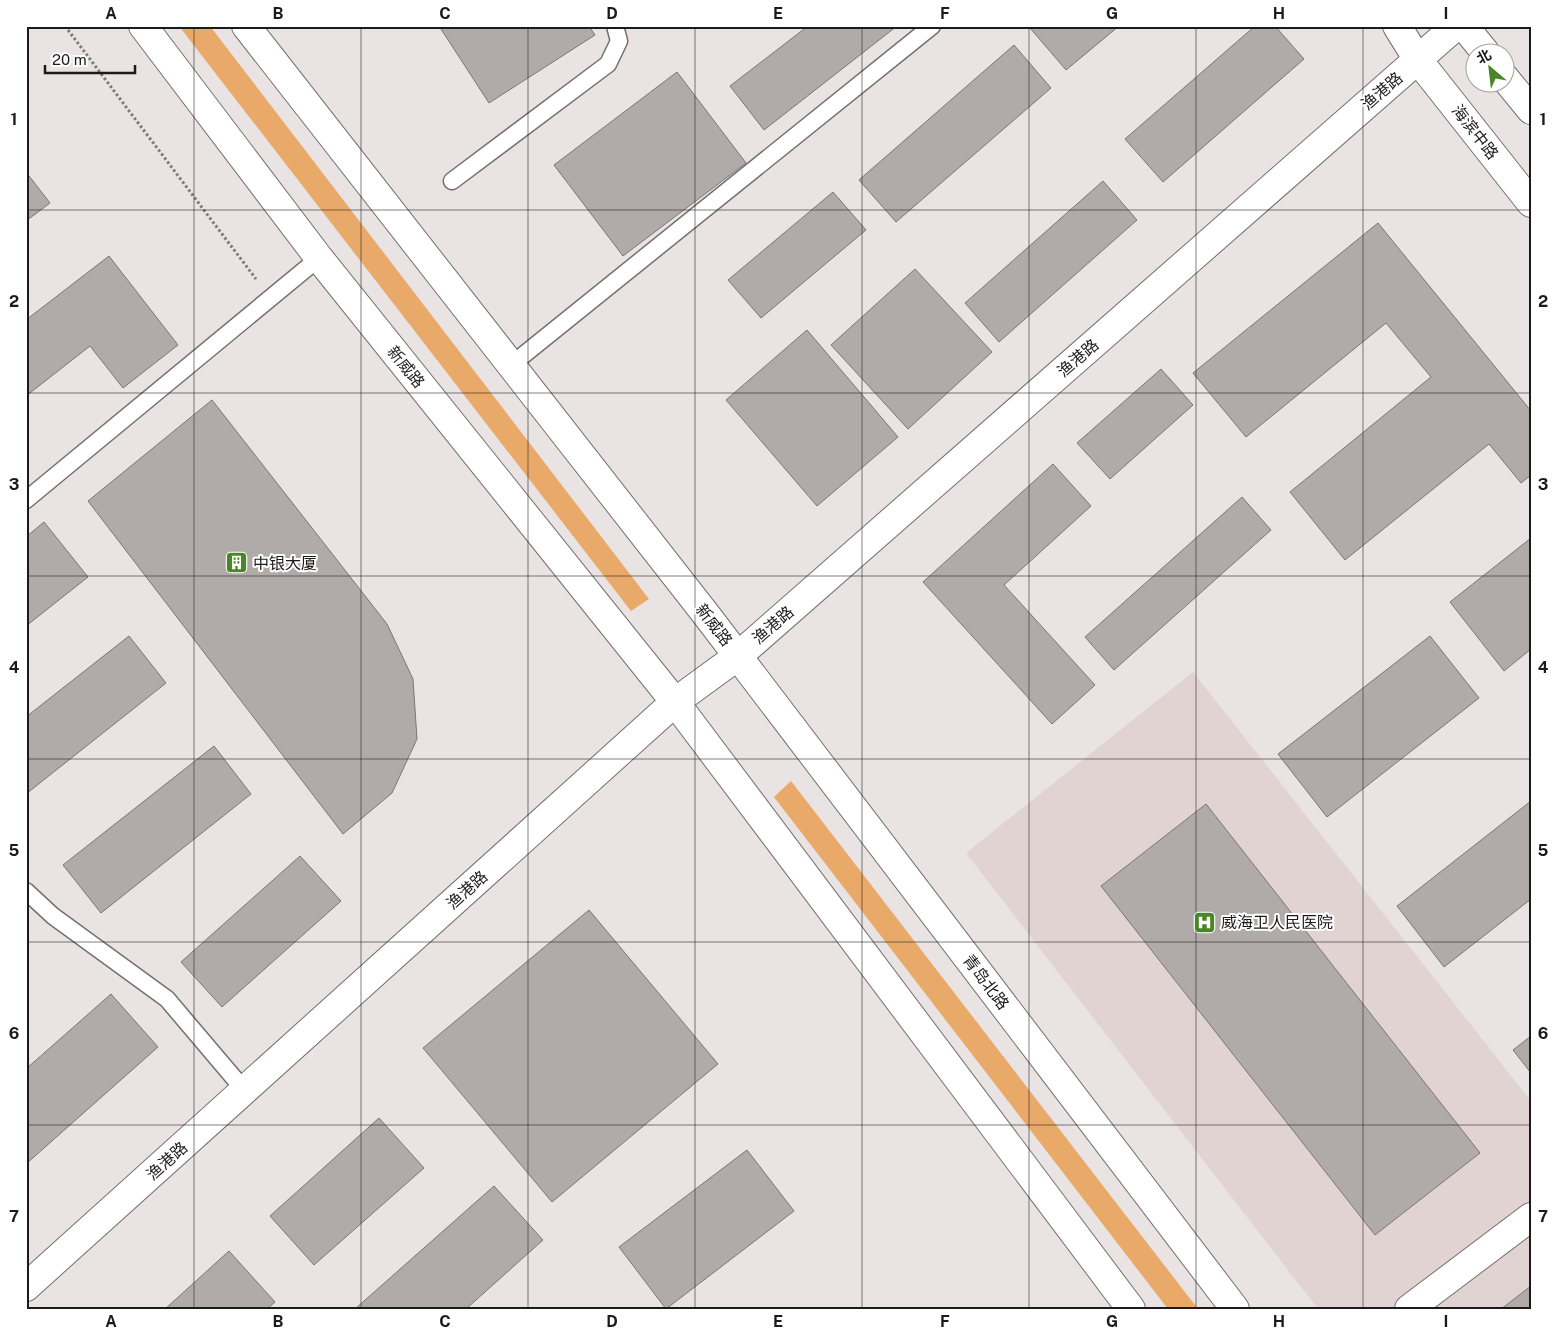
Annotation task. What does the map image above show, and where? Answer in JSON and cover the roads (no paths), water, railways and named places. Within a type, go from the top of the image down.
[{"type":"main road","name":"新威路","points":[[143,26],[319,258],[675,702]]},
{"type":"main road","name":"新威路","points":[[246,26],[738,656]]},
{"type":"main road","name":"海滨中路","points":[[1397,26],[1418,60],[1531,204]]},
{"type":"main road","name":"渔港路","points":[[26,1287],[675,702],[738,656],[1456,26]]},
{"type":"main road","points":[[1464,26],[1477,42]]},
{"type":"main road","points":[[1514,89],[1531,110]]},
{"type":"main road","name":"青岛北路","points":[[738,656],[1235,1309]]},
{"type":"main road","points":[[675,702],[1131,1309]]},
{"type":"main road","points":[[1409,1309],[1531,1216]]},
{"type":"lane","points":[[452,181],[608,64],[619,40],[615,26]]},
{"type":"lane","points":[[511,365],[932,26]]},
{"type":"lane","points":[[26,500],[319,258]]},
{"type":"lane","points":[[26,891],[53,916],[167,999],[245,1091]]},
{"type":"place","name":"中银大厦","points":[[237,563]]},
{"type":"place","name":"威海卫人民医院","points":[[1205,922]]}]
